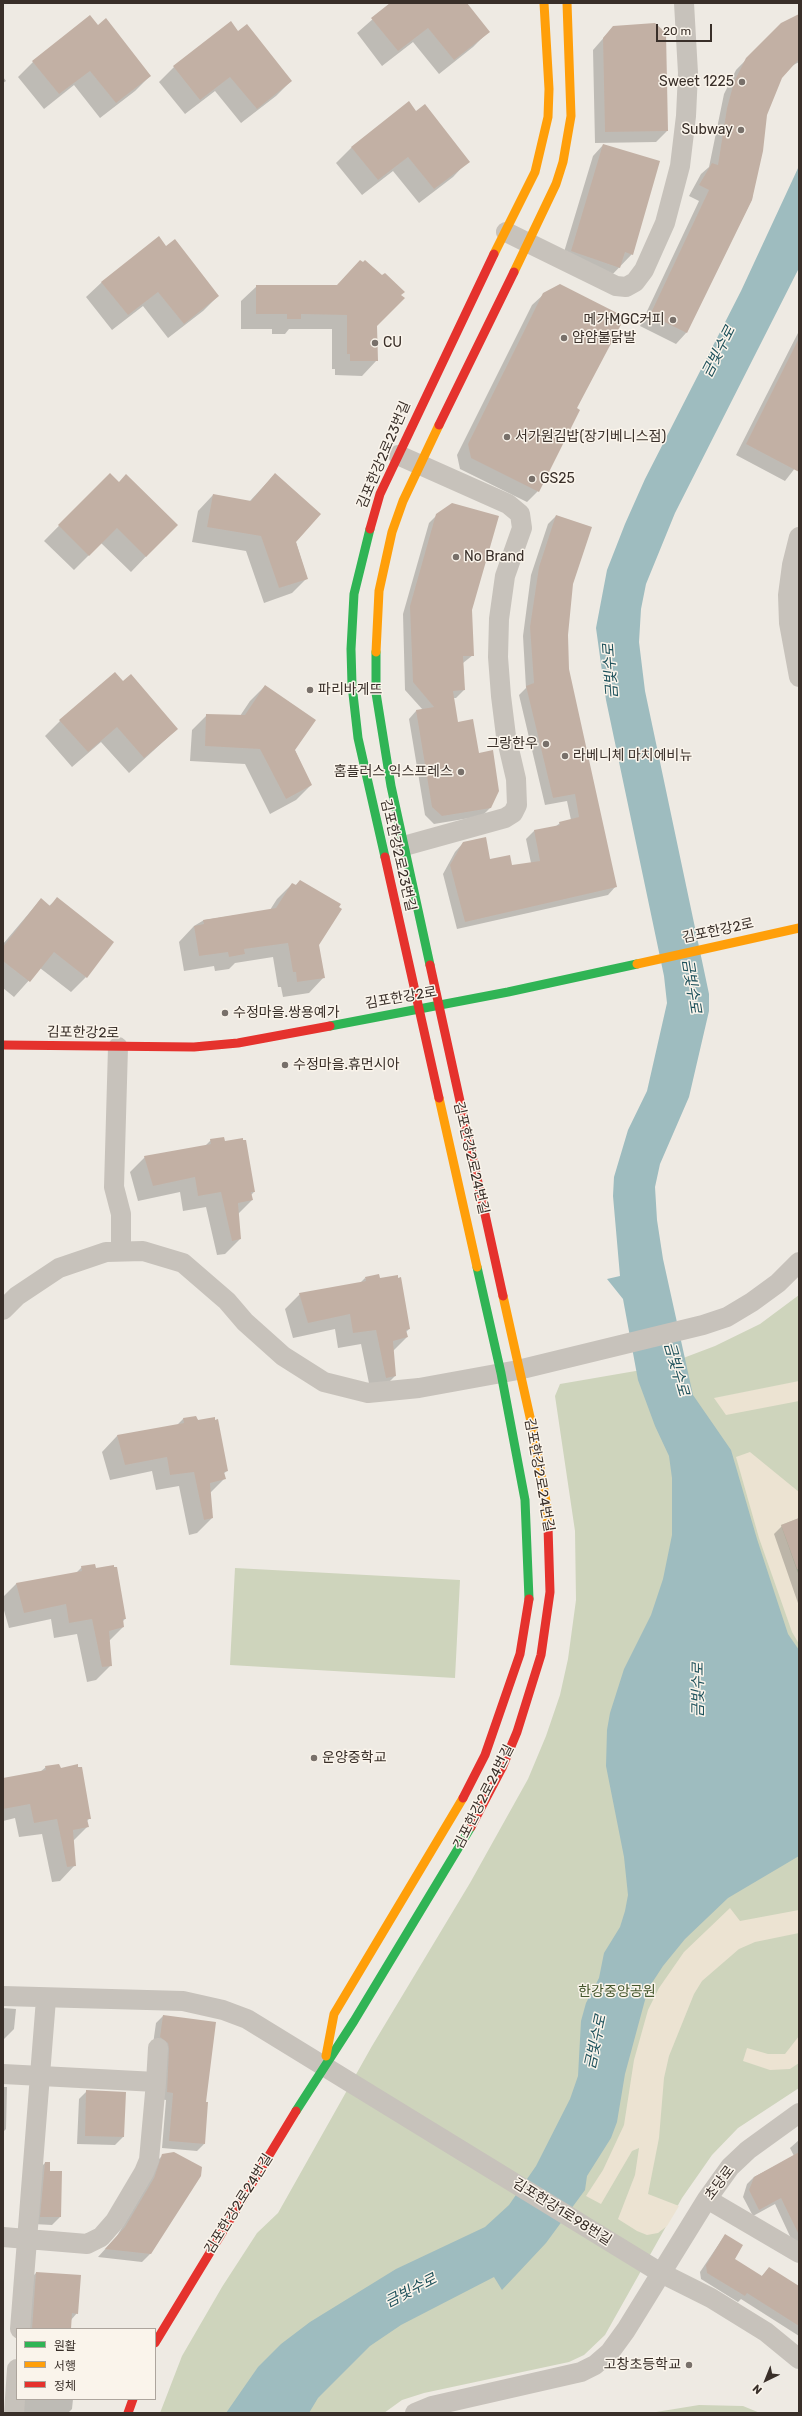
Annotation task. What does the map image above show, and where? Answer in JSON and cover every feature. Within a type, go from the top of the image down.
[{"type":"street","name":"김포한강2로23번길","points":[[420,1008],[358,738],[352,685],[352,620],[360,562],[380,494],[455,333],[535,172],[548,117],[549,89],[544,3]]},
{"type":"street","name":"김포한강2로23번길","points":[[437,1006],[382,742],[376,693],[375,662],[379,591],[384,561],[401,507],[418,465],[529,243],[556,184],[568,142],[571,91],[567,3]]},
{"type":"street","points":[[506,232],[616,286],[626,287],[634,282],[644,270],[665,223],[675,194],[680,166],[686,116],[688,73],[684,3]]},
{"type":"street","points":[[398,455],[508,504],[520,514],[522,528],[505,576],[499,619],[498,657],[506,736],[518,797],[517,805],[513,813],[505,818],[404,846]]},
{"type":"street","points":[[799,537],[792,565],[788,595],[789,623],[799,677]]},
{"type":"street","name":"김포한강2로","points":[[3,1045],[194,1047],[238,1043],[508,992],[799,928]]},
{"type":"street","name":"김포한강2로24번길","points":[[324,2065],[334,2014],[459,1806],[486,1755],[520,1654],[530,1590],[525,1500],[509,1371],[437,1006]]},
{"type":"street","name":"김포한강2로24번길","points":[[156,2341],[180,2299],[324,2065],[358,2015],[480,1812],[517,1732],[541,1655],[550,1592],[547,1507],[534,1435],[509,1371],[420,1008]]},
{"type":"street","points":[[118,1047],[114,1186],[121,1214],[121,1252]]},
{"type":"street","points":[[3,1310],[17,1296],[59,1268],[106,1252],[143,1251],[183,1263],[222,1296],[245,1322],[283,1356],[324,1382],[368,1393],[419,1388],[509,1371],[703,1325],[727,1317],[752,1302],[778,1283],[799,1262]]},
{"type":"street","points":[[3,1996],[46,1999],[183,2001],[201,2004],[247,2019],[324,2065]]},
{"type":"street","points":[[20,2328],[46,1999]]},
{"type":"street","points":[[3,2237],[87,2244],[94,2242],[107,2231],[142,2177],[149,2160],[158,2048]]},
{"type":"street","name":"김포한강1로98번길","points":[[324,2065],[661,2273],[711,2298],[766,2332],[799,2359]]},
{"type":"street","points":[[3,2074],[156,2082]]},
{"type":"street","name":"초당로","points":[[415,2413],[432,2406],[580,2372],[595,2365],[610,2352],[626,2330],[707,2199],[730,2167],[748,2150],[799,2113]]},
{"type":"street","points":[[707,2199],[799,2253]]},
{"type":"street","points":[[14,2413],[16,2384]]},
{"type":"street","points":[[128,2413],[133,2400]]},
{"type":"green space","name":"한강중앙공원","points":[[799,1295],[799,2088],[738,2128],[712,2155],[682,2198],[605,2335],[584,2355],[569,2362],[424,2393],[402,2400],[384,2413],[160,2413],[182,2356],[222,2287],[257,2233],[278,2213],[372,2046],[470,1883],[528,1779],[546,1736],[560,1695],[568,1659],[576,1600],[575,1531],[555,1396],[560,1384],[653,1368],[678,1360],[715,1346],[760,1324]]},
{"type":"green space","points":[[235,1568],[460,1580],[455,1678],[230,1665]]},
{"type":"green space","points":[[699,2405],[743,2406],[760,2413],[650,2413]]},
{"type":"shaded area","points":[[799,1381],[799,1401],[726,1415],[714,1398]]},
{"type":"shaded area","points":[[750,1452],[799,1492],[799,1518],[781,1525],[799,1576],[799,1644],[792,1632],[759,1538],[736,1457]]},
{"type":"shaded area","points":[[730,1908],[740,1921],[799,1910],[799,1933],[755,1942],[739,1949],[702,1981],[694,1994],[669,2056],[664,2078],[659,2138],[648,2194],[679,2206],[667,2226],[658,2233],[647,2235],[637,2231],[618,2219],[635,2175],[639,2148],[632,2151],[601,2204],[586,2196],[603,2170],[624,2125],[634,2060],[648,2010],[659,1988],[684,1952]]},
{"type":"shaded area","points":[[799,2036],[799,2063],[790,2069],[770,2070],[743,2061],[747,2048],[768,2054],[785,2054]]},
{"type":"water","name":"금빛수로","points":[[799,166],[799,268],[675,513],[646,584],[641,609],[639,642],[645,691],[709,994],[709,1011],[689,1097],[660,1164],[655,1187],[657,1220],[663,1259],[693,1395],[731,1450],[757,1539],[788,1634],[799,1650],[799,1856],[728,1898],[685,1939],[663,1966],[648,1989],[625,2074],[617,2122],[611,2138],[587,2176],[585,2190],[546,2243],[502,2290],[494,2277],[401,2325],[370,2346],[318,2398],[309,2413],[226,2413],[258,2367],[281,2344],[310,2322],[396,2269],[485,2227],[509,2205],[536,2166],[570,2099],[578,2076],[581,2021],[586,2003],[599,1978],[604,1953],[620,1927],[625,1911],[628,1895],[624,1857],[606,1766],[607,1730],[610,1713],[624,1669],[651,1615],[663,1579],[672,1535],[672,1478],[669,1456],[655,1426],[638,1380],[623,1299],[607,1279],[620,1276],[613,1196],[614,1177],[628,1130],[647,1091],[667,1003],[664,976],[606,700],[596,628],[607,570],[625,524],[645,479],[741,291]]},
{"type":"building","points":[[390,3],[467,3],[490,32],[454,60],[428,28],[398,51],[371,18]]},
{"type":"building","points":[[799,14],[799,59],[782,78],[767,115],[763,151],[752,200],[687,333],[650,315],[709,190],[699,185],[712,163],[718,165],[727,108],[734,82],[746,58],[781,23]]},
{"type":"building","points":[[90,15],[98,25],[106,18],[151,76],[116,103],[90,71],[59,94],[32,61]]},
{"type":"building","points":[[231,21],[238,31],[247,24],[292,81],[257,109],[230,77],[200,100],[173,66]]},
{"type":"building","points":[[655,23],[666,33],[668,131],[605,132],[603,38],[613,26]]},
{"type":"building","points":[[409,101],[416,111],[425,104],[470,162],[434,189],[408,157],[378,180],[351,147]]},
{"type":"building","points":[[603,144],[660,161],[633,255],[625,252],[620,268],[571,251]]},
{"type":"building","points":[[159,236],[166,246],[175,239],[219,296],[184,324],[158,292],[128,315],[101,282]]},
{"type":"building","points":[[360,260],[363,262],[365,260],[382,275],[385,273],[405,292],[401,295],[405,298],[377,326],[378,361],[350,361],[350,354],[347,354],[347,315],[301,314],[301,319],[287,319],[287,314],[256,314],[256,285],[337,285]]},
{"type":"building","points":[[560,284],[625,317],[577,408],[580,410],[539,492],[471,458],[468,444],[543,293]]},
{"type":"building","points":[[799,338],[799,472],[746,444]]},
{"type":"building","points":[[110,473],[119,482],[126,474],[178,525],[146,557],[117,528],[89,556],[58,525]]},
{"type":"building","points":[[275,473],[321,514],[296,542],[308,579],[279,588],[261,536],[207,527],[213,494],[251,501]]},
{"type":"building","points":[[452,503],[499,516],[472,610],[474,656],[463,656],[465,690],[453,691],[458,722],[473,719],[479,753],[493,750],[499,791],[491,808],[442,816],[432,807],[416,710],[434,707],[413,682],[410,606],[436,514]]},
{"type":"building","name":"라베니체 마치에비뉴","points":[[556,515],[592,527],[573,584],[568,635],[569,669],[617,887],[465,922],[450,865],[463,842],[486,837],[490,859],[510,855],[512,865],[540,861],[534,830],[560,825],[559,822],[579,817],[575,794],[553,798],[526,686],[534,683],[530,627],[539,567]]},
{"type":"building","points":[[115,672],[123,681],[131,674],[178,729],[144,758],[117,727],[88,752],[59,720]]},
{"type":"building","points":[[265,685],[316,720],[295,750],[312,785],[286,799],[260,749],[205,746],[206,714],[245,715]]},
{"type":"building","points":[[300,880],[341,904],[339,907],[342,909],[319,945],[325,978],[297,982],[296,972],[293,972],[288,943],[244,949],[245,954],[229,957],[228,952],[199,956],[194,926],[204,924],[203,920],[276,908],[292,883],[296,885]]},
{"type":"building","points":[[57,897],[114,942],[87,978],[54,952],[30,982],[3,961],[3,947],[41,898],[50,906]]},
{"type":"building","points":[[224,1137],[225,1141],[243,1138],[243,1140],[246,1140],[255,1192],[251,1192],[253,1200],[238,1203],[241,1239],[232,1241],[221,1192],[198,1196],[195,1177],[153,1186],[144,1156],[211,1144],[210,1139]]},
{"type":"building","points":[[379,1274],[380,1278],[398,1275],[398,1278],[401,1277],[410,1329],[406,1330],[408,1337],[393,1341],[396,1376],[386,1378],[376,1330],[353,1333],[350,1314],[308,1323],[299,1293],[366,1281],[365,1277]]},
{"type":"building","points":[[196,1416],[198,1420],[215,1417],[215,1420],[218,1419],[228,1471],[224,1472],[226,1479],[210,1483],[213,1518],[204,1520],[194,1472],[170,1475],[167,1457],[125,1465],[117,1435],[184,1423],[183,1418]]},
{"type":"building","points":[[799,1518],[799,1569],[797,1569],[781,1525]]},
{"type":"building","points":[[95,1564],[96,1568],[114,1565],[114,1567],[117,1567],[126,1619],[123,1619],[124,1627],[109,1631],[112,1666],[102,1667],[92,1619],[69,1623],[66,1604],[24,1613],[16,1583],[82,1571],[81,1566]]},
{"type":"building","points":[[59,1764],[61,1768],[78,1764],[78,1767],[82,1767],[91,1819],[87,1819],[89,1827],[73,1830],[76,1866],[67,1867],[57,1819],[34,1823],[30,1804],[3,1809],[3,1778],[46,1770],[45,1766]]},
{"type":"building","points":[[163,2015],[216,2022],[206,2102],[208,2102],[205,2144],[169,2141],[173,2093],[167,2092],[169,2049],[168,2043],[160,2037]]},
{"type":"building","points":[[86,2090],[126,2092],[124,2137],[85,2136]]},
{"type":"building","points":[[174,2152],[202,2167],[201,2176],[151,2254],[105,2249],[125,2227],[154,2178],[162,2154]]},
{"type":"building","points":[[799,2152],[799,2235],[781,2198],[759,2210],[749,2190],[754,2177]]},
{"type":"building","points":[[45,2162],[50,2162],[50,2171],[62,2171],[61,2217],[40,2217]]},
{"type":"building","points":[[725,2234],[743,2245],[735,2259],[762,2276],[769,2267],[799,2286],[799,2326],[747,2293],[745,2296],[707,2273],[706,2265]]},
{"type":"building","points":[[36,2272],[81,2275],[78,2314],[72,2313],[71,2328],[32,2328]]},
{"type":"traffic: fast","points":[[370,529],[354,594],[351,649],[352,685],[358,738],[385,857]]},
{"type":"traffic: fast","points":[[376,652],[376,693],[391,786],[430,965]]},
{"type":"traffic: fast","points":[[330,1026],[508,992],[637,964]]},
{"type":"traffic: fast","points":[[477,1267],[501,1373],[525,1500],[529,1599]]},
{"type":"traffic: fast","points":[[296,2111],[354,2021],[471,1827]]},
{"type":"traffic: slow","points":[[494,254],[535,172],[548,117],[549,89],[544,3]]},
{"type":"traffic: slow","points":[[514,272],[556,184],[563,162],[571,116],[567,3]]},
{"type":"traffic: slow","points":[[376,652],[379,591],[392,532],[403,501],[439,425]]},
{"type":"traffic: slow","points":[[637,964],[799,928]]},
{"type":"traffic: slow","points":[[439,1098],[477,1267]]},
{"type":"traffic: slow","points":[[503,1296],[534,1435],[547,1507],[548,1527]]},
{"type":"traffic: slow","points":[[326,2056],[334,2014],[463,1798]]},
{"type":"traffic: jam","points":[[370,529],[380,494],[494,254]]},
{"type":"traffic: jam","points":[[439,425],[514,272]]},
{"type":"traffic: jam","points":[[385,857],[439,1098]]},
{"type":"traffic: jam","points":[[430,965],[503,1296]]},
{"type":"traffic: jam","points":[[3,1045],[194,1047],[238,1043],[330,1026]]},
{"type":"traffic: jam","points":[[471,1827],[502,1768],[517,1732],[541,1655],[550,1592],[548,1527]]},
{"type":"traffic: jam","points":[[463,1798],[485,1755],[520,1654],[529,1599]]},
{"type":"traffic: jam","points":[[156,2341],[296,2111]]},
{"type":"traffic: jam","points":[[128,2413],[133,2400]]},
{"type":"place","name":"Sweet 1225","points":[[742,82]]},
{"type":"place","name":"Subway","points":[[741,130]]},
{"type":"place","name":"메가MGC커피","points":[[673,320]]},
{"type":"place","name":"얌얌불닭발","points":[[564,338]]},
{"type":"place","name":"CU","points":[[375,343]]},
{"type":"place","name":"서가원김밥(장기베니스점)","points":[[507,437]]},
{"type":"place","name":"GS25","points":[[532,479]]},
{"type":"place","name":"No Brand","points":[[456,557]]},
{"type":"place","name":"파리바게뜨","points":[[310,690]]},
{"type":"place","name":"그랑한우","points":[[546,744]]},
{"type":"place","name":"라베니체 마치에비뉴","points":[[565,756]]},
{"type":"place","name":"홈플러스 익스프레스","points":[[461,772]]},
{"type":"place","name":"수정마을.쌍용예가","points":[[225,1013]]},
{"type":"place","name":"수정마을.휴먼시아","points":[[285,1065]]},
{"type":"place","name":"운양중학교","points":[[314,1758]]},
{"type":"place","name":"고창초등학교","points":[[689,2365]]}]
